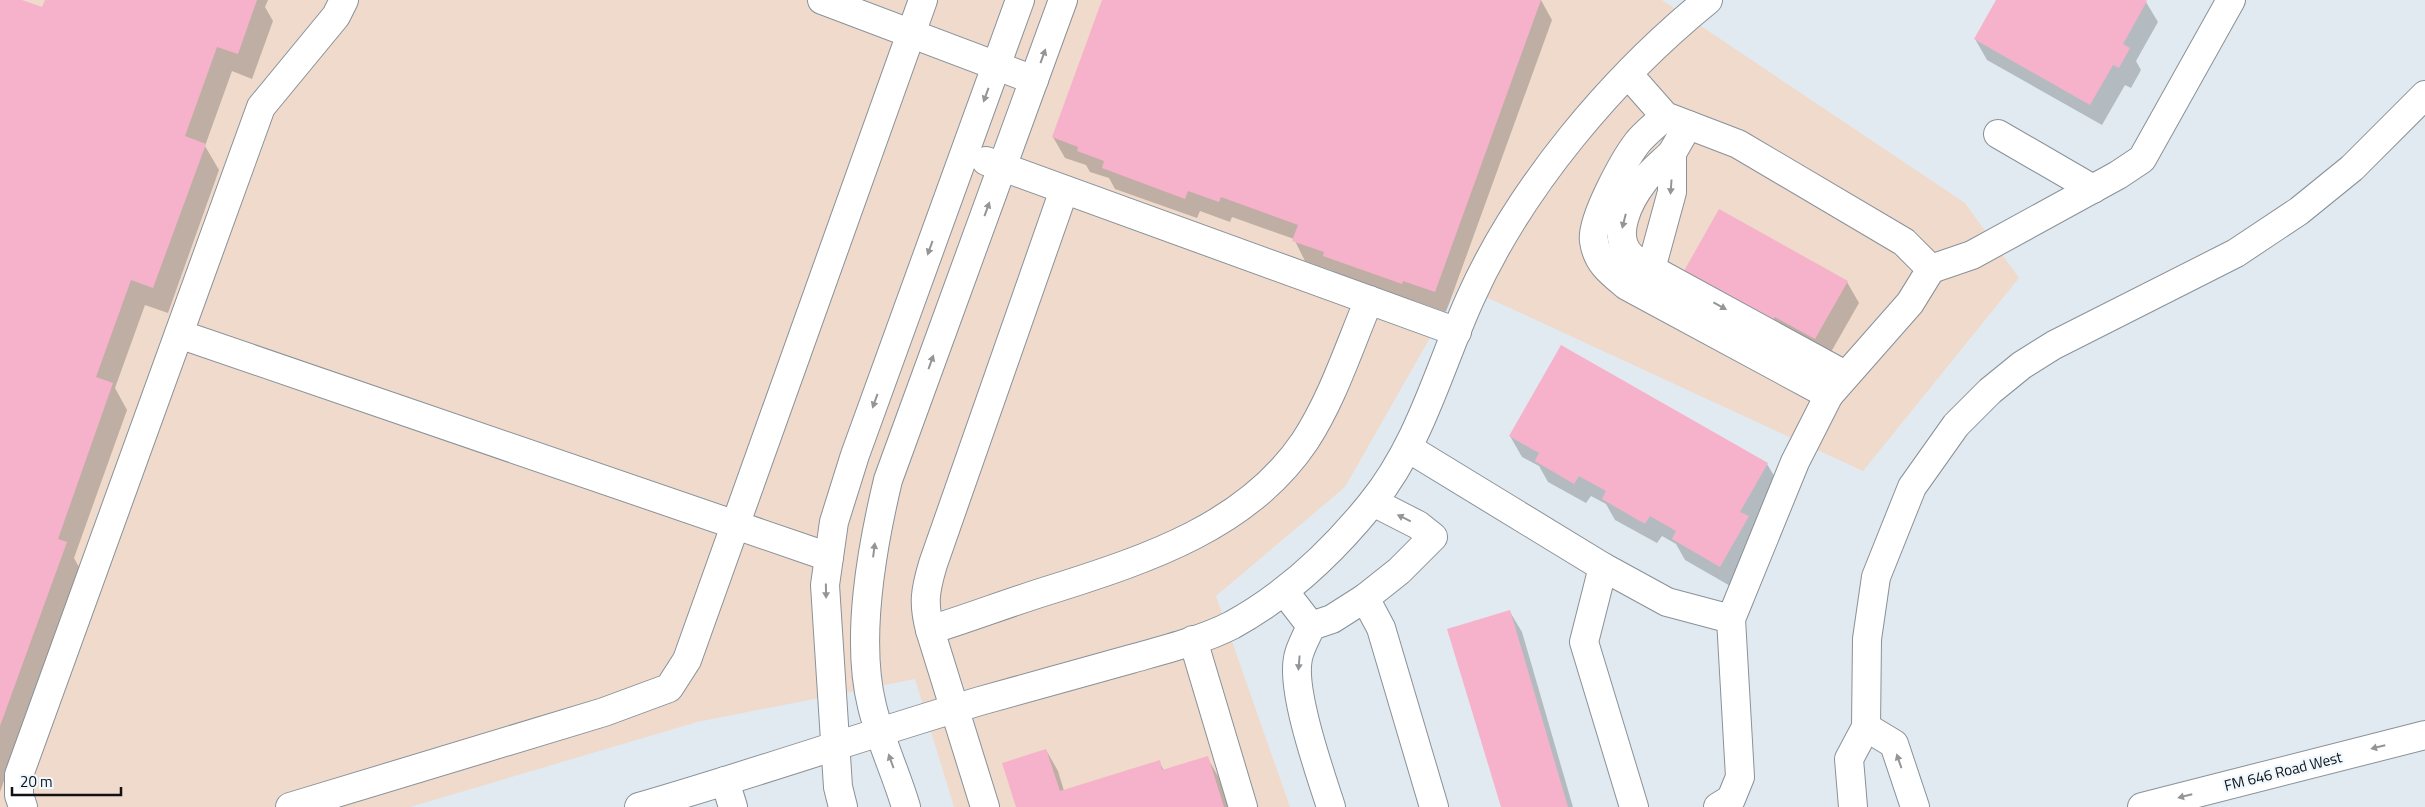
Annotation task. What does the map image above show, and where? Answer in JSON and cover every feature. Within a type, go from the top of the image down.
[{"type":"main road","points":[[22,807],[19,795],[19,775],[262,107],[336,16],[344,0]]},
{"type":"main road","points":[[822,0],[1034,80]]},
{"type":"main road","points":[[290,807],[604,712],[669,688],[687,660],[734,524],[923,0]]},
{"type":"main road","points":[[843,807],[838,787],[825,585],[834,522],[855,455],[1020,0]]},
{"type":"main road","points":[[906,807],[872,706],[865,665],[868,598],[876,531],[888,480],[1063,0]]},
{"type":"main road","points":[[639,807],[955,709],[1164,650],[1230,626],[1284,591],[1330,549],[1373,502],[1408,448],[1493,252],[1526,202],[1572,138],[1628,74],[1666,34],[1708,0]]},
{"type":"main road","points":[[1718,807],[1731,799],[1740,777],[1731,619],[1795,462],[1837,385],[1910,303],[1931,269],[1972,255],[2142,159],[2231,0]]},
{"type":"main road","points":[[1628,74],[1676,121],[1738,144],[1904,242],[1931,269]]},
{"type":"main road","points":[[1853,807],[1848,759],[1866,728],[1867,639],[1876,577],[1912,487],[1956,425],[1990,391],[2022,365],[2054,345],[2236,253],[2299,211],[2352,168],[2425,95]]},
{"type":"main road","points":[[1651,269],[1672,192],[1672,153],[1676,121]]},
{"type":"main road","points":[[1676,121],[1637,143],[1600,210],[1593,232],[1594,242],[1601,262],[1607,270],[1627,286],[1837,385]]},
{"type":"main road","points":[[1998,134],[2093,188]]},
{"type":"main road","points":[[964,153],[1457,332]]},
{"type":"main road","points":[[1672,153],[1644,180],[1628,209],[1622,224],[1626,248],[1631,255],[1651,269],[1837,385]]},
{"type":"main road","points":[[985,807],[930,630],[924,608],[925,592],[1064,190]]},
{"type":"main road","points":[[930,630],[1090,578],[1164,550],[1195,536],[1250,500],[1280,472],[1304,441],[1328,400],[1369,300]]},
{"type":"main road","points":[[179,334],[829,557]]},
{"type":"main road","points":[[1408,448],[1603,567],[1667,602],[1731,619]]},
{"type":"main road","points":[[1331,807],[1304,715],[1298,683],[1298,659],[1312,626],[1332,619],[1365,598],[1399,572],[1434,537],[1418,525],[1373,502]]},
{"type":"main road","points":[[1603,567],[1584,642],[1634,807]]},
{"type":"main road","points":[[1284,591],[1312,626]]},
{"type":"main road","points":[[1365,598],[1382,628],[1434,807]]},
{"type":"main road","points":[[1193,640],[1243,807]]},
{"type":"main road","points":[[1866,728],[1894,744],[1915,807]]},
{"type":"main road","name":"FM 646 Road West","points":[[2142,807],[2425,735]]},
{"type":"main road","points":[[725,781],[733,807]]},
{"type":"shaded area","points":[[0,0],[1662,0],[1965,203],[2019,278],[1863,471],[1460,285],[1345,487],[1216,596],[1290,807],[954,807],[915,679],[697,722],[410,807],[0,807]]},
{"type":"building","points":[[0,0],[22,0],[42,7],[45,0],[257,0],[238,54],[217,47],[185,136],[206,144],[153,288],[131,280],[96,377],[113,383],[58,539],[67,542],[0,726]]},
{"type":"building","points":[[1102,0],[1541,0],[1435,292],[1403,281],[1402,284],[1323,256],[1324,252],[1292,241],[1298,225],[1221,197],[1219,202],[1188,191],[1185,199],[1102,168],[1104,161],[1077,151],[1078,147],[1052,137]]},
{"type":"building","points":[[1996,0],[2147,1],[2123,44],[2130,48],[2119,68],[2113,65],[2090,105],[1974,39]]},
{"type":"building","points":[[1719,209],[1848,281],[1815,339],[1775,317],[1769,328],[1680,278]]},
{"type":"building","points":[[1561,345],[1768,463],[1740,512],[1749,516],[1720,567],[1672,539],[1676,531],[1650,516],[1645,524],[1602,499],[1606,491],[1579,476],[1574,484],[1535,461],[1539,453],[1509,436]]},
{"type":"building","points":[[1510,610],[1568,807],[1501,807],[1447,629]]},
{"type":"building","points":[[1046,749],[1060,791],[1160,760],[1162,770],[1208,756],[1224,807],[1016,807],[1002,763]]}]
